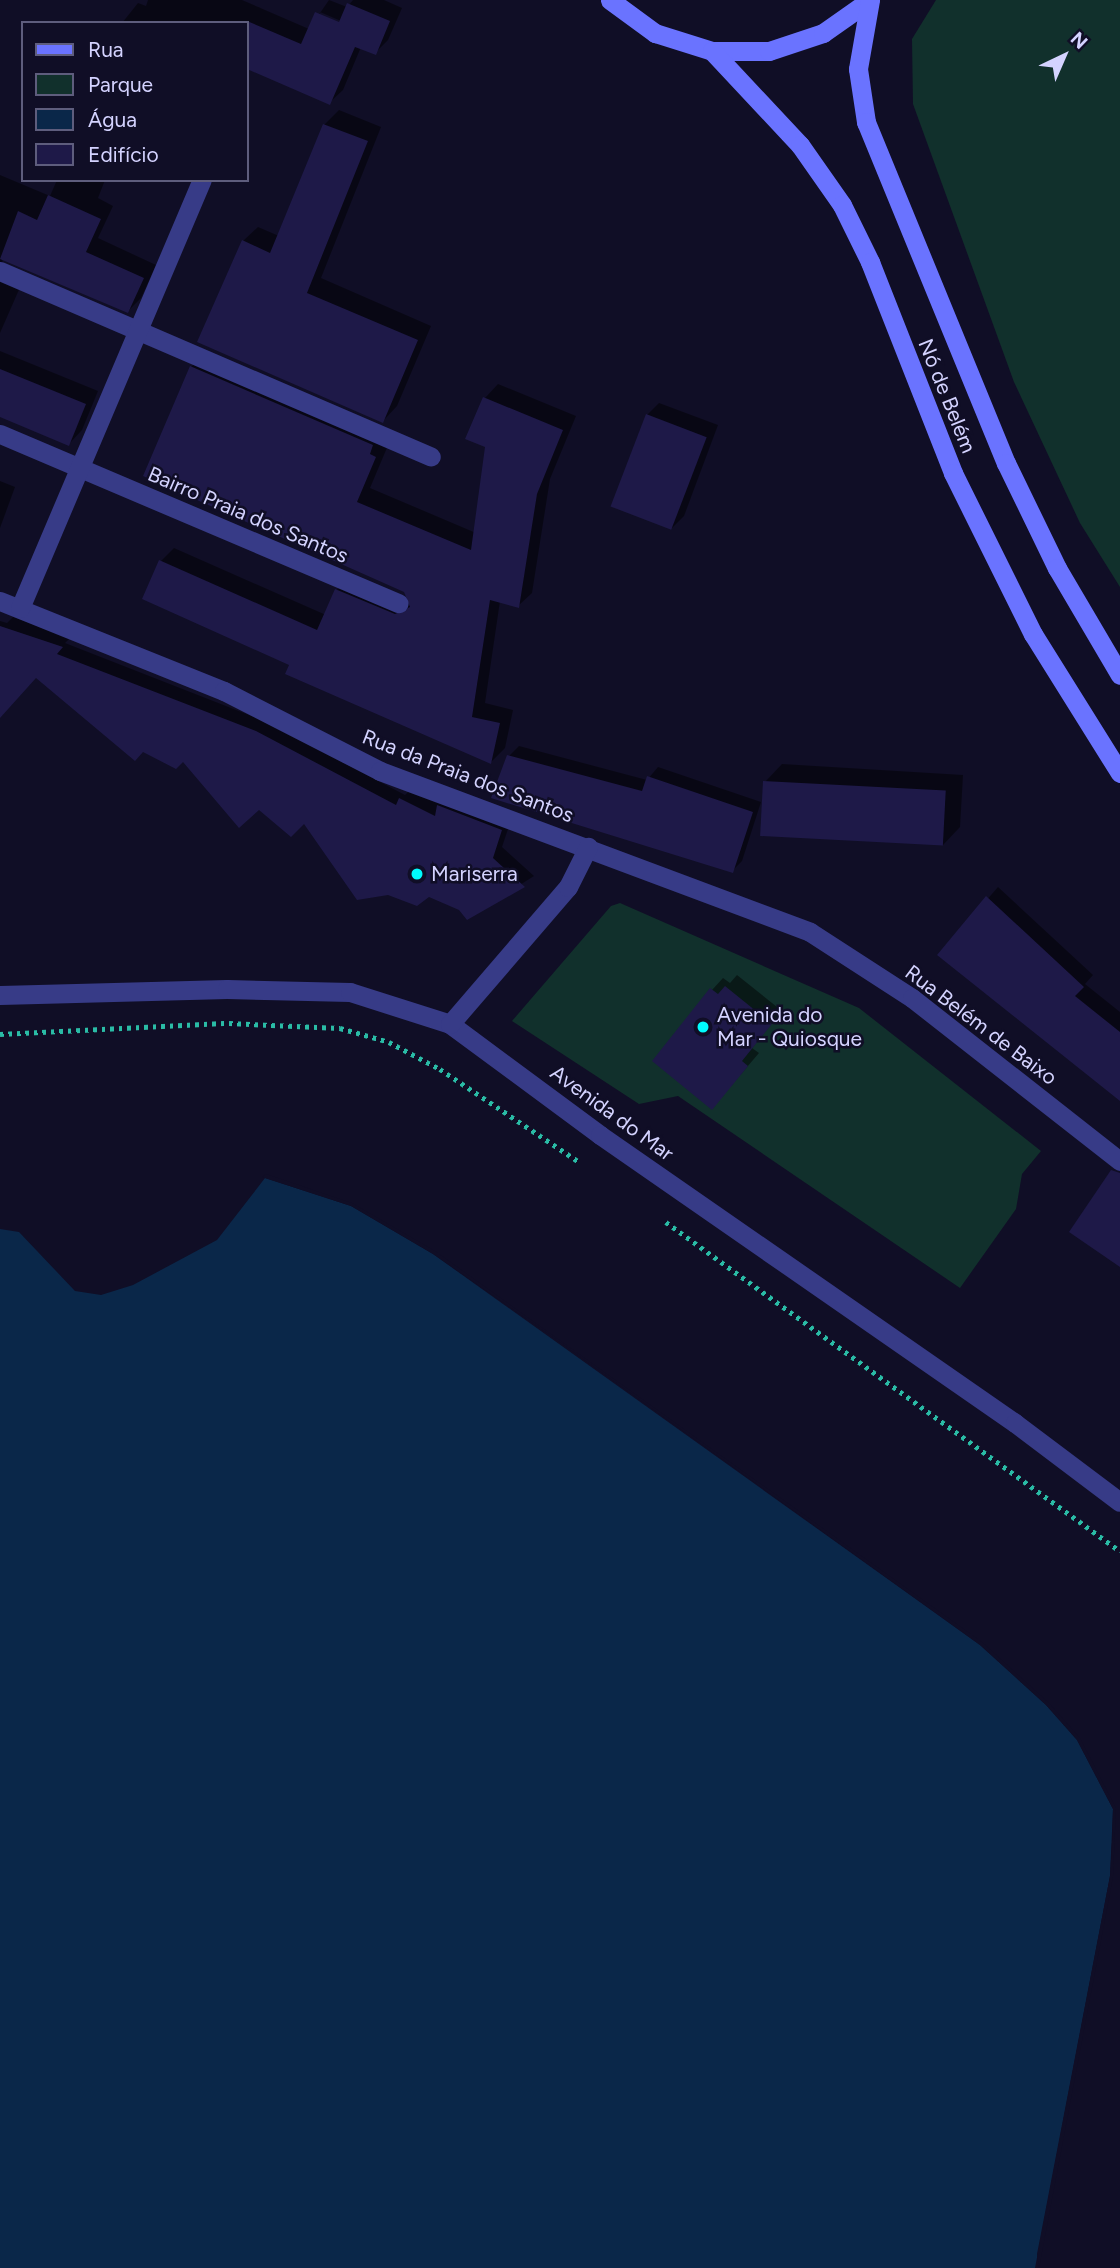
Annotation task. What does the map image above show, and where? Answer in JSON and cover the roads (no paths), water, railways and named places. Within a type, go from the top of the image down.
[{"type":"main road","points":[[610,0],[655,33],[712,51],[769,51],[824,33],[870,0]]},
{"type":"main road","name":"Nó de Belém","points":[[870,0],[858,69],[866,122],[1006,463],[1057,568],[1120,676]]},
{"type":"main road","name":"Nó de Belém","points":[[712,51],[800,145],[842,205],[870,262],[953,473],[1033,634],[1120,773]]},
{"type":"street","points":[[20,608],[201,182]]},
{"type":"street","points":[[0,271],[431,457]]},
{"type":"street","name":"Bairro Praia dos Santos","points":[[0,434],[399,603]]},
{"type":"street","name":"Rua da Praia dos Santos","points":[[0,601],[223,691],[380,771],[588,846],[810,932]]},
{"type":"street","points":[[450,1024],[568,887],[588,846]]},
{"type":"street","name":"Rua Belém de Baixo","points":[[810,932],[912,998],[1120,1161]]},
{"type":"street","name":"Avenida do Mar","points":[[0,995],[227,989],[350,992],[450,1024],[600,1135],[1016,1423],[1120,1502]]},
{"type":"water","points":[[265,1178],[351,1206],[433,1254],[980,1645],[1046,1705],[1077,1740],[1113,1809],[1110,1876],[1035,2268],[0,2268],[0,1229],[19,1232],[75,1291],[101,1295],[133,1285],[217,1240]]},
{"type":"place","name":"Mariserra","points":[[417,874]]},
{"type":"place","name":"Avenida do Mar - Quiosque","points":[[703,1027]]}]
